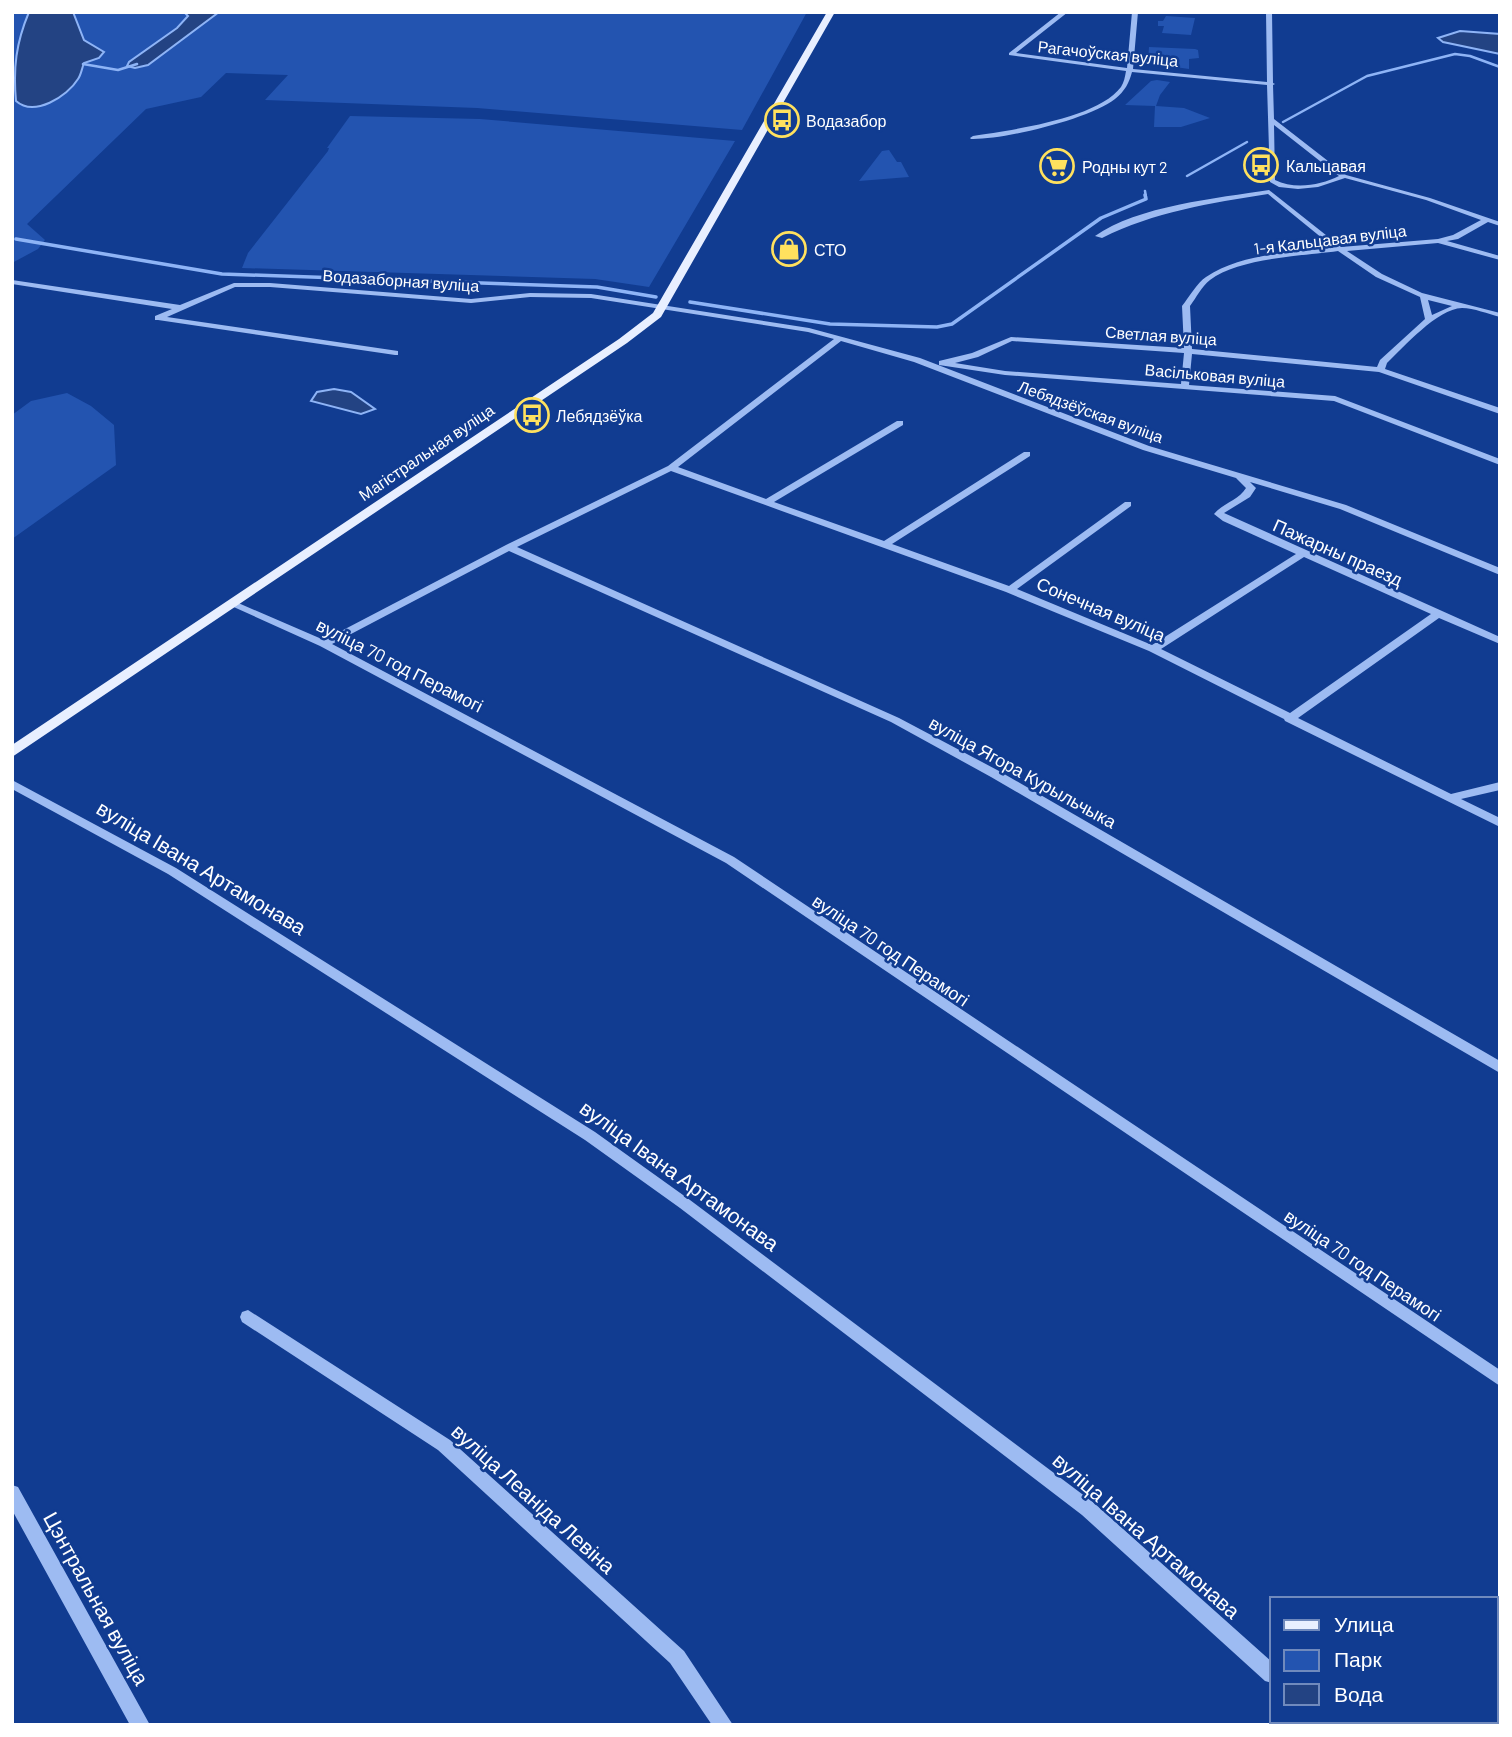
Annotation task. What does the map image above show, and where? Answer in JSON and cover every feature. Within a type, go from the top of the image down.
[{"type":"main road","name":"Магістральная вуліца","points":[[12,752],[623,341],[663,309],[831,12]]},
{"type":"street","name":"Рагачоўская вуліца","points":[[1065,12],[1011,54],[1129,70],[1272,83]]},
{"type":"street","points":[[973,138],[1034,127],[1092,109],[1123,88],[1129,70],[1135,12]]},
{"type":"street","points":[[1099,236],[1140,218],[1193,205],[1269,192],[1274,184],[1269,12]]},
{"type":"street","points":[[1273,121],[1344,176],[1428,199],[1500,224]]},
{"type":"street","points":[[1274,184],[1294,187],[1332,181],[1344,176]]},
{"type":"street","points":[[1269,192],[1338,248],[1374,273],[1423,295],[1500,315]]},
{"type":"street","name":"1-я Кальцавая вуліца","points":[[1185,386],[1188,351],[1186,306],[1207,279],[1234,266],[1258,260],[1338,248],[1438,241],[1455,237],[1486,220]]},
{"type":"street","points":[[1438,241],[1500,258]]},
{"type":"street","points":[[12,282],[183,308]]},
{"type":"street","name":"Водазаборная вуліца","points":[[395,353],[158,318],[234,285],[471,301],[530,295],[591,296],[663,309]]},
{"type":"street","points":[[1423,295],[1429,320]]},
{"type":"street","points":[[1380,370],[1383,362],[1429,320],[1462,305]]},
{"type":"street","name":"Лебядзёўская вуліца","points":[[663,309],[809,330],[917,360],[1146,448],[1343,507],[1500,572]]},
{"type":"street","points":[[324,644],[509,547],[671,468],[839,339]]},
{"type":"street","name":"Светлая вуліца","points":[[943,363],[975,355],[1011,339],[1188,351],[1380,370],[1500,411]]},
{"type":"street","name":"Васільковая вуліца","points":[[917,360],[972,369],[1335,399],[1500,462]]},
{"type":"street","points":[[962,377],[972,369]]},
{"type":"street","points":[[767,502],[900,423]]},
{"type":"street","points":[[887,544],[1027,454]]},
{"type":"street","name":"Сонечная вуліца","points":[[671,468],[1010,590],[1153,649],[1500,823]]},
{"type":"street","name":"Пажарны праезд","points":[[1238,474],[1251,488],[1247,495],[1219,514],[1302,554],[1500,641]]},
{"type":"street","points":[[1010,590],[1128,504]]},
{"type":"street","name":"вуліца Ягора Курыльчыка","points":[[509,547],[895,720],[1038,799],[1500,1068]]},
{"type":"street","points":[[1153,649],[1302,554]]},
{"type":"street","name":"вуліца 70 год Перамогі","points":[[232,604],[324,644],[730,860],[1500,1379]]},
{"type":"street","points":[[1289,719],[1438,614]]},
{"type":"street","name":"вуліца Івана Артамонава","points":[[12,783],[172,871],[601,1143],[1088,1509],[1270,1672]]},
{"type":"street","points":[[1448,798],[1500,786]]},
{"type":"street","name":"вуліца Леаніда Левіна","points":[[248,1317],[444,1445],[677,1657],[724,1725]]},
{"type":"street","name":"Цэнтральная вуліца","points":[[12,1493],[141,1725]]},
{"type":"green space","points":[[12,12],[184,12],[188,16],[177,28],[127,64],[145,67],[219,12],[807,12],[742,130],[477,108],[265,100],[288,75],[226,73],[201,97],[146,109],[27,224],[45,240],[38,249],[12,263]]},
{"type":"green space","points":[[1166,16],[1195,18],[1191,35],[1162,33],[1164,26],[1158,26],[1158,21],[1163,21]]},
{"type":"green space","points":[[1149,47],[1195,49],[1198,50],[1199,58],[1189,59],[1189,69],[1148,63]]},
{"type":"green space","points":[[1151,81],[1170,82],[1156,106],[1184,108],[1210,118],[1181,127],[1154,127],[1155,106],[1125,105]]},
{"type":"green space","points":[[350,116],[480,119],[735,141],[649,287],[595,279],[242,268],[248,253],[328,151],[327,148]]},
{"type":"green space","points":[[889,150],[897,162],[901,162],[909,177],[859,181],[882,151]]},
{"type":"green space","points":[[67,393],[91,406],[114,425],[116,465],[12,539],[12,415],[31,401]]},
{"type":"water","points":[[29,12],[73,12],[84,40],[104,52],[99,58],[84,63],[79,77],[66,92],[50,103],[32,107],[16,101],[15,89],[18,45]]},
{"type":"water","points":[[184,12],[219,12],[148,65],[135,68],[127,66],[177,28],[188,16]]},
{"type":"water","points":[[1460,31],[1500,34],[1500,54],[1443,42],[1438,38]]},
{"type":"water","points":[[334,389],[351,392],[375,409],[361,414],[311,401],[317,392]]},
{"type":"waterway","points":[[1283,122],[1367,76],[1455,54],[1470,56],[1500,67]]},
{"type":"waterway","points":[[83,64],[118,70],[137,64]]},
{"type":"waterway","points":[[1187,176],[1247,142]]},
{"type":"waterway","points":[[1145,191],[1146,197]]},
{"type":"waterway","points":[[690,302],[830,324],[937,327],[952,324],[1101,218],[1146,199],[1145,195]]},
{"type":"waterway","points":[[16,239],[222,274],[597,287],[656,297]]},
{"type":"place","name":"Водазабор","points":[[782,120]]},
{"type":"place","name":"Кальцавая","points":[[1261,165]]},
{"type":"place","name":"Родны кут 2","points":[[1057,166]]},
{"type":"place","name":"СТО","points":[[789,249]]},
{"type":"place","name":"Лебядзёўка","points":[[532,415]]}]
